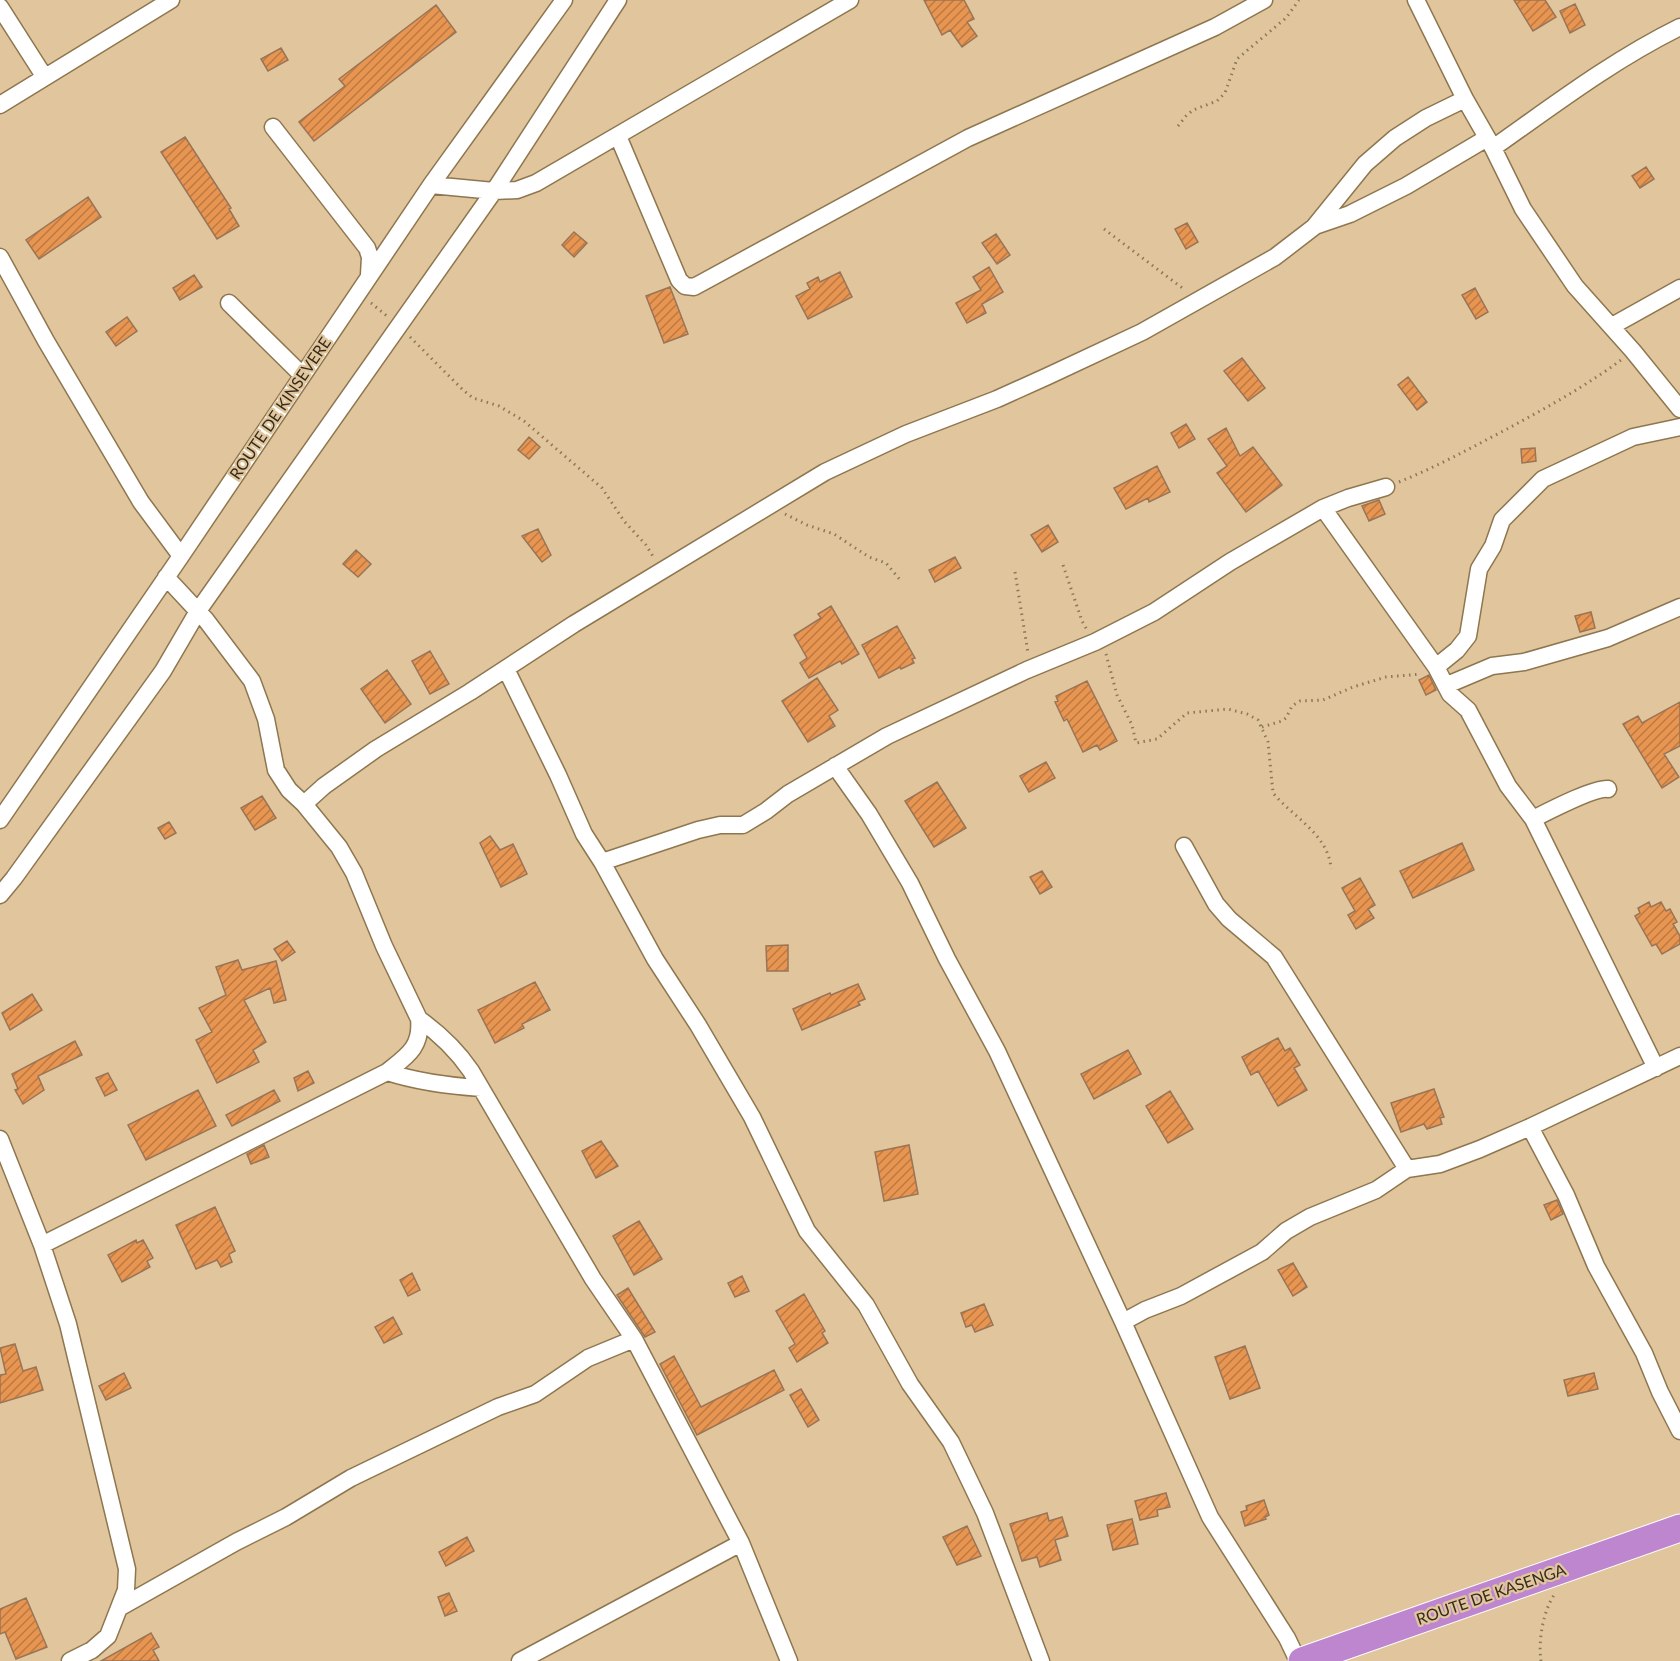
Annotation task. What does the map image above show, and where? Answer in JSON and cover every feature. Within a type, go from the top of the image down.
[{"type":"highway","name":"ROUTE DE KASENGA","points":[[1302,1661],[1680,1528]]},
{"type":"street","points":[[0,105],[171,0]]},
{"type":"street","name":"ROUTE DE KINSEVERE","points":[[0,820],[181,556],[430,185],[564,0]]},
{"type":"street","points":[[0,895],[162,671],[198,611],[494,191],[618,0]]},
{"type":"street","points":[[430,185],[494,191],[517,190],[536,183],[850,0]]},
{"type":"street","points":[[618,136],[679,280],[685,286],[694,287],[968,138],[1215,27],[1264,0]]},
{"type":"street","points":[[1416,0],[1465,99],[1530,218],[1575,286],[1612,326],[1680,409]]},
{"type":"street","points":[[0,7],[44,76]]},
{"type":"street","points":[[1314,227],[1350,214],[1490,143],[1605,69],[1680,27]]},
{"type":"street","points":[[304,804],[324,786],[376,749],[661,571],[825,472],[870,449],[1048,376],[1142,332],[1275,257],[1314,227],[1365,164],[1395,138],[1426,118],[1465,99]]},
{"type":"street","points":[[273,127],[367,248],[369,275]]},
{"type":"street","points":[[0,257],[46,341],[135,492],[181,556]]},
{"type":"street","points":[[1612,326],[1680,288]]},
{"type":"street","points":[[228,303],[302,375]]},
{"type":"street","points":[[1436,667],[1457,650],[1468,636],[1479,569],[1492,546],[1502,520],[1542,479],[1633,437],[1680,427]]},
{"type":"street","points":[[602,862],[698,830],[720,825],[743,825],[788,794],[887,736],[1027,670],[1095,642],[1154,612],[1230,562],[1323,508],[1386,487]]},
{"type":"street","points":[[1323,508],[1436,667],[1450,694],[1468,710],[1508,786],[1533,819],[1656,1068]]},
{"type":"street","points":[[42,1245],[387,1072],[408,1055],[416,1045],[420,1032],[419,1019],[384,946],[354,873],[339,847],[304,804],[289,790],[276,770],[266,719],[252,681],[198,611],[166,577]]},
{"type":"street","points":[[1447,685],[1492,666],[1524,662],[1608,638],[1680,608]]},
{"type":"street","points":[[506,669],[584,834],[602,862],[640,933],[752,1117],[807,1231],[866,1305],[910,1384],[951,1442],[985,1513],[1041,1661]]},
{"type":"street","points":[[836,766],[869,814],[910,883],[947,959],[997,1051],[1210,1516],[1287,1638],[1298,1661]]},
{"type":"street","points":[[1533,819],[1591,792],[1603,788],[1608,789]]},
{"type":"street","points":[[1184,846],[1216,904],[1229,919],[1274,957],[1407,1169]]},
{"type":"street","points":[[419,1019],[441,1035],[457,1051],[593,1279],[634,1339],[741,1543],[789,1661]]},
{"type":"street","points":[[1123,1322],[1145,1310],[1181,1296],[1262,1252],[1286,1231],[1310,1217],[1376,1190],[1407,1169],[1440,1164],[1530,1127],[1680,1056]]},
{"type":"street","points":[[387,1072],[455,1087],[481,1088]]},
{"type":"street","points":[[1530,1127],[1566,1195],[1596,1266],[1644,1353],[1660,1392],[1680,1431]]},
{"type":"street","points":[[0,1139],[42,1245],[68,1324],[127,1569],[126,1590],[108,1636],[92,1650],[70,1661]]},
{"type":"street","points":[[119,1608],[236,1542],[286,1517],[351,1478],[498,1407],[535,1394],[588,1358],[634,1339]]},
{"type":"street","points":[[520,1661],[741,1543]]},
{"type":"path","points":[[1178,126],[1193,110],[1217,101],[1225,93],[1237,59],[1272,33],[1299,0]]},
{"type":"path","points":[[1104,230],[1198,301]]},
{"type":"path","points":[[359,292],[398,326],[463,390],[473,398],[499,406],[524,421],[602,488],[624,521],[646,545],[661,571]]},
{"type":"path","points":[[1386,487],[1457,456],[1517,424],[1633,351]]},
{"type":"path","points":[[772,503],[792,518],[834,534],[869,556],[886,563],[901,581]]},
{"type":"path","points":[[1063,565],[1082,621],[1095,642],[1107,655],[1117,695],[1132,725],[1136,743],[1157,739],[1180,717],[1193,712],[1228,709],[1258,720],[1268,742],[1273,793],[1313,832],[1331,858],[1331,869]]},
{"type":"path","points":[[1015,572],[1026,631],[1027,670]]},
{"type":"path","points":[[1262,727],[1282,721],[1292,706],[1300,701],[1323,700],[1360,684],[1386,677],[1413,676],[1436,667]]},
{"type":"path","points":[[1541,1661],[1540,1651],[1548,1604],[1554,1594]]},
{"type":"building","points":[[924,0],[964,0],[974,19],[967,22],[977,36],[962,47],[950,30],[942,35]]},
{"type":"building","points":[[1514,0],[1545,0],[1556,17],[1533,31]]},
{"type":"building","points":[[1575,4],[1585,25],[1570,33],[1560,11]]},
{"type":"building","points":[[436,5],[456,32],[314,141],[299,122],[345,86],[339,79]]},
{"type":"building","points":[[281,48],[288,60],[268,71],[261,59]]},
{"type":"building","points":[[185,137],[231,208],[229,209],[239,226],[217,239],[161,152]]},
{"type":"building","points":[[1646,167],[1654,179],[1640,188],[1632,176]]},
{"type":"building","points":[[88,197],[101,217],[39,259],[26,240]]},
{"type":"building","points":[[1187,223],[1198,242],[1186,249],[1175,229]]},
{"type":"building","points":[[574,232],[587,243],[574,257],[562,245]]},
{"type":"building","points":[[996,234],[1010,255],[997,264],[982,243]]},
{"type":"building","points":[[989,267],[1003,292],[982,304],[986,313],[967,323],[956,303],[981,290],[973,277]]},
{"type":"building","points":[[840,272],[852,297],[808,319],[796,296],[810,289],[807,283],[818,277],[820,282]]},
{"type":"building","points":[[194,275],[202,287],[180,300],[173,288]]},
{"type":"building","points":[[670,287],[688,334],[664,343],[646,296]]},
{"type":"building","points":[[1475,288],[1488,312],[1476,319],[1462,295]]},
{"type":"building","points":[[127,317],[137,331],[116,346],[106,332]]},
{"type":"building","points":[[1242,358],[1265,388],[1248,401],[1224,371]]},
{"type":"building","points":[[1408,377],[1427,402],[1417,410],[1398,385]]},
{"type":"building","points":[[1186,424],[1195,439],[1179,448],[1171,433]]},
{"type":"building","points":[[1226,428],[1240,456],[1253,447],[1282,485],[1246,512],[1217,473],[1227,466],[1208,439]]},
{"type":"building","points":[[529,437],[540,447],[529,459],[518,450]]},
{"type":"building","points":[[1535,448],[1536,461],[1522,463],[1521,449]]},
{"type":"building","points":[[1157,466],[1170,492],[1149,502],[1148,498],[1126,509],[1114,488]]},
{"type":"building","points":[[1379,500],[1385,514],[1369,521],[1362,506]]},
{"type":"building","points":[[1048,525],[1058,542],[1042,552],[1031,535]]},
{"type":"building","points":[[538,529],[551,555],[542,562],[522,536]]},
{"type":"building","points":[[356,550],[371,564],[358,577],[343,564]]},
{"type":"building","points":[[955,557],[961,568],[935,582],[929,570]]},
{"type":"building","points":[[831,606],[859,654],[842,664],[840,661],[809,678],[800,663],[807,658],[794,635],[821,618],[818,614]]},
{"type":"building","points":[[1591,612],[1595,628],[1580,632],[1575,616]]},
{"type":"building","points":[[897,626],[915,658],[912,659],[914,663],[901,669],[900,667],[879,678],[862,645]]},
{"type":"building","points":[[430,651],[449,684],[430,694],[412,661]]},
{"type":"building","points":[[387,670],[411,704],[385,723],[361,689]]},
{"type":"building","points":[[1429,675],[1436,690],[1426,695],[1419,680]]},
{"type":"building","points":[[817,678],[838,710],[829,716],[835,726],[808,742],[782,701]]},
{"type":"building","points":[[1087,681],[1117,741],[1100,750],[1097,745],[1083,752],[1067,719],[1064,721],[1055,702],[1058,701],[1056,696]]},
{"type":"building","points":[[1680,702],[1680,746],[1664,754],[1679,777],[1662,788],[1623,724],[1638,716],[1642,723]]},
{"type":"building","points":[[1046,762],[1055,778],[1029,792],[1020,776]]},
{"type":"building","points":[[937,782],[966,828],[934,847],[905,801]]},
{"type":"building","points":[[262,796],[276,818],[255,830],[241,808]]},
{"type":"building","points":[[169,822],[176,833],[165,839],[158,828]]},
{"type":"building","points":[[490,836],[500,850],[513,844],[527,874],[501,887],[480,843]]},
{"type":"building","points":[[1462,843],[1474,870],[1413,898],[1400,871]]},
{"type":"building","points":[[1042,871],[1052,887],[1040,894],[1030,877]]},
{"type":"building","points":[[1360,878],[1375,905],[1368,909],[1374,918],[1356,929],[1348,915],[1355,911],[1342,888]]},
{"type":"building","points":[[1649,902],[1651,907],[1661,902],[1666,911],[1670,909],[1677,922],[1673,924],[1680,936],[1680,944],[1662,954],[1656,944],[1652,946],[1635,916],[1640,913],[1638,908]]},
{"type":"building","points":[[287,941],[295,952],[282,961],[274,949]]},
{"type":"building","points":[[788,945],[788,971],[767,971],[766,946]]},
{"type":"building","points":[[238,960],[242,970],[276,961],[286,1000],[274,1003],[270,988],[244,1000],[266,1042],[253,1050],[259,1062],[217,1083],[196,1040],[212,1032],[199,1008],[226,995],[216,967]]},
{"type":"building","points":[[535,982],[550,1010],[522,1024],[524,1028],[495,1043],[478,1010]]},
{"type":"building","points":[[858,984],[865,999],[858,1002],[860,1005],[802,1030],[793,1009]]},
{"type":"building","points":[[32,994],[42,1010],[10,1030],[2,1013]]},
{"type":"building","points":[[1278,1038],[1285,1051],[1290,1048],[1300,1065],[1294,1068],[1307,1090],[1278,1106],[1258,1071],[1251,1075],[1242,1057]]},
{"type":"building","points":[[75,1041],[82,1055],[38,1076],[44,1090],[23,1104],[15,1090],[18,1089],[12,1074]]},
{"type":"building","points":[[1128,1050],[1141,1074],[1094,1099],[1081,1074]]},
{"type":"building","points":[[308,1071],[314,1083],[298,1091],[294,1078]]},
{"type":"building","points":[[108,1073],[117,1090],[105,1096],[96,1078]]},
{"type":"building","points":[[1434,1089],[1444,1117],[1440,1118],[1442,1124],[1427,1129],[1424,1124],[1401,1132],[1391,1103]]},
{"type":"building","points":[[198,1090],[216,1126],[146,1160],[128,1125]]},
{"type":"building","points":[[274,1090],[280,1101],[232,1126],[226,1115]]},
{"type":"building","points":[[1170,1091],[1193,1129],[1168,1143],[1146,1106]]},
{"type":"building","points":[[601,1141],[618,1166],[596,1178],[582,1151]]},
{"type":"building","points":[[264,1145],[269,1157],[251,1164],[247,1154]]},
{"type":"building","points":[[909,1145],[918,1194],[884,1201],[875,1152]]},
{"type":"building","points":[[1557,1200],[1563,1214],[1551,1220],[1544,1205]]},
{"type":"building","points":[[215,1207],[235,1251],[229,1254],[232,1262],[221,1267],[217,1260],[196,1269],[176,1225]]},
{"type":"building","points":[[639,1221],[662,1259],[634,1275],[613,1236]]},
{"type":"building","points":[[136,1240],[137,1243],[143,1240],[153,1258],[147,1261],[150,1267],[122,1282],[108,1255]]},
{"type":"building","points":[[1293,1263],[1307,1287],[1293,1296],[1278,1270]]},
{"type":"building","points":[[412,1273],[420,1290],[408,1296],[400,1280]]},
{"type":"building","points":[[742,1276],[749,1291],[735,1297],[728,1283]]},
{"type":"building","points":[[628,1288],[655,1332],[645,1337],[617,1295]]},
{"type":"building","points":[[804,1294],[825,1331],[822,1333],[828,1343],[797,1362],[789,1348],[795,1344],[776,1311]]},
{"type":"building","points":[[984,1304],[993,1325],[975,1332],[972,1325],[966,1327],[961,1313]]},
{"type":"building","points":[[393,1317],[402,1334],[384,1343],[375,1327]]},
{"type":"building","points":[[15,1344],[23,1371],[36,1367],[43,1390],[0,1403],[0,1375],[6,1374],[0,1348]]},
{"type":"building","points":[[1245,1346],[1260,1388],[1230,1399],[1215,1357]]},
{"type":"building","points":[[674,1356],[701,1407],[774,1370],[784,1390],[697,1435],[660,1364]]},
{"type":"building","points":[[124,1373],[131,1388],[106,1400],[99,1386]]},
{"type":"building","points":[[1594,1373],[1598,1389],[1568,1396],[1564,1380]]},
{"type":"building","points":[[801,1389],[819,1420],[808,1427],[790,1395]]},
{"type":"building","points":[[1166,1493],[1170,1507],[1157,1510],[1158,1516],[1140,1520],[1135,1501]]},
{"type":"building","points":[[1264,1500],[1269,1515],[1265,1517],[1266,1519],[1245,1526],[1241,1512],[1247,1510],[1246,1506]]},
{"type":"building","points":[[1047,1513],[1049,1521],[1062,1517],[1068,1536],[1055,1540],[1061,1560],[1040,1567],[1037,1557],[1022,1561],[1010,1524]]},
{"type":"building","points":[[1132,1519],[1138,1544],[1113,1550],[1107,1525]]},
{"type":"building","points":[[967,1526],[981,1556],[957,1565],[943,1537]]},
{"type":"building","points":[[467,1537],[474,1551],[446,1566],[439,1552]]},
{"type":"building","points":[[449,1593],[457,1611],[445,1616],[438,1597]]},
{"type":"building","points":[[26,1598],[47,1647],[16,1659],[5,1632],[0,1634],[0,1609]]},
{"type":"building","points":[[151,1633],[159,1647],[153,1650],[159,1661],[101,1661]]}]
